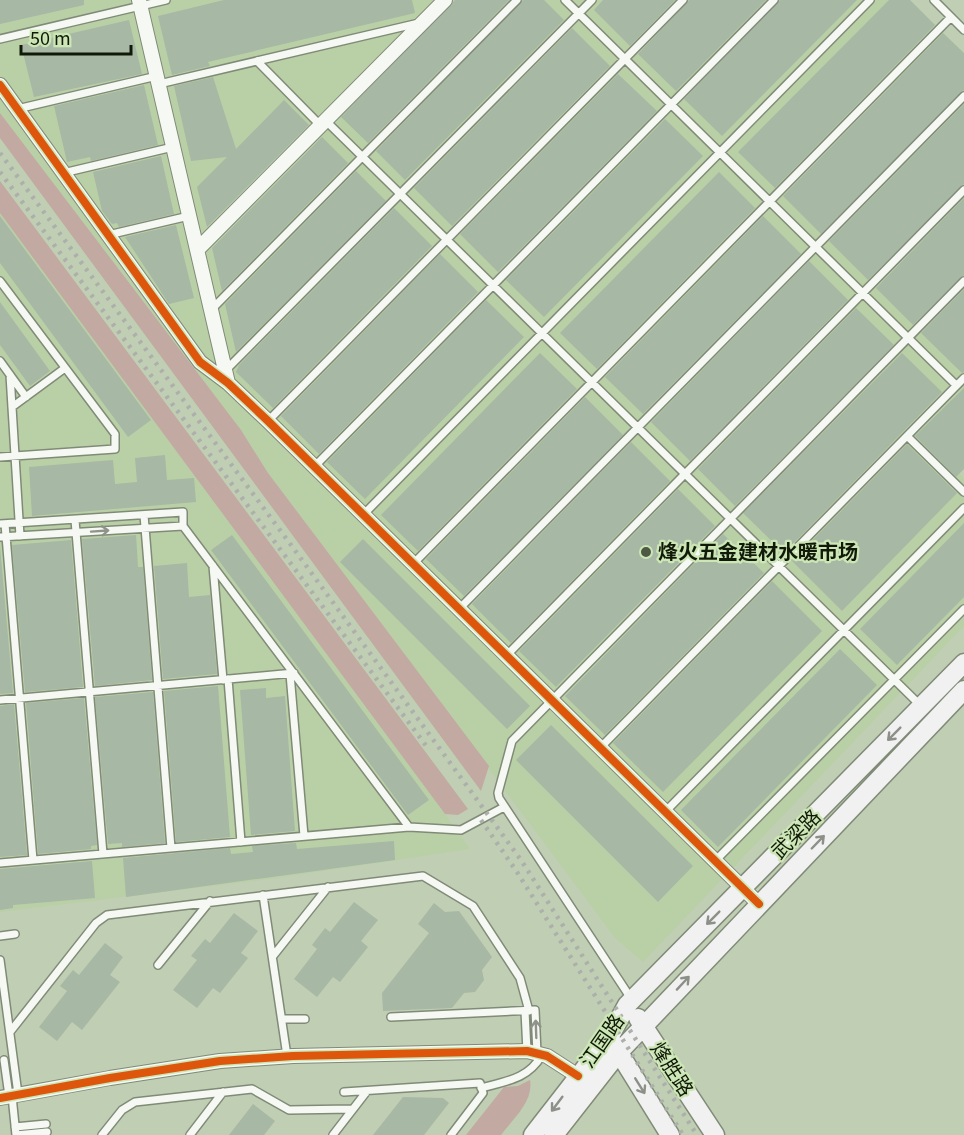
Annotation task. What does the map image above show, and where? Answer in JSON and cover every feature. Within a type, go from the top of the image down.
[{"type":"main road","name":"武梁路","points":[[630,1002],[964,663]]},
{"type":"main road","name":"武梁路","points":[[644,1026],[964,690]]},
{"type":"main road","name":"烽胜路","points":[[630,1002],[715,1135]]},
{"type":"main road","name":"江国路","points":[[554,1135],[614,1044],[630,1002]]},
{"type":"main road","name":"江国路","points":[[533,1135],[578,1076],[614,1044],[644,1026]]},
{"type":"main road","name":"烽胜路","points":[[614,1044],[670,1135]]},
{"type":"street","points":[[197,250],[445,0]]},
{"type":"street","points":[[140,3],[227,377]]},
{"type":"street","points":[[0,84],[200,362],[227,377],[314,467],[759,904]]},
{"type":"street","points":[[10,1096],[198,1064],[287,1056],[536,1053],[578,1076]]},
{"type":"lane","points":[[0,39],[140,3],[166,0]]},
{"type":"lane","points":[[211,310],[517,0]]},
{"type":"lane","points":[[565,0],[956,385]]},
{"type":"lane","points":[[227,377],[401,194],[592,0]]},
{"type":"lane","points":[[268,421],[683,0]]},
{"type":"lane","points":[[314,467],[774,0]]},
{"type":"lane","points":[[363,515],[870,0]]},
{"type":"lane","points":[[934,0],[964,30]]},
{"type":"lane","points":[[413,564],[951,17]]},
{"type":"lane","points":[[17,109],[257,61],[425,21]]},
{"type":"lane","points":[[257,61],[401,194],[921,706]]},
{"type":"lane","points":[[459,609],[964,96]]},
{"type":"lane","points":[[63,173],[173,147]]},
{"type":"lane","points":[[506,656],[964,190]]},
{"type":"lane","points":[[108,235],[189,216]]},
{"type":"lane","points":[[0,281],[115,434],[116,449],[0,457]]},
{"type":"lane","points":[[630,1002],[504,807],[498,793],[512,741],[964,281]]},
{"type":"lane","points":[[0,361],[26,397]]},
{"type":"lane","points":[[12,407],[65,368]]},
{"type":"lane","points":[[10,375],[21,536]]},
{"type":"lane","points":[[600,748],[964,378]]},
{"type":"lane","points":[[907,436],[964,492]]},
{"type":"lane","points":[[665,812],[964,508]]},
{"type":"lane","points":[[33,860],[3,524],[183,512],[183,526],[292,674],[410,827]]},
{"type":"lane","points":[[144,515],[171,848]]},
{"type":"lane","points":[[75,520],[103,854]]},
{"type":"lane","points":[[3,537],[183,526]]},
{"type":"lane","points":[[213,566],[241,842]]},
{"type":"lane","points":[[715,861],[964,609]]},
{"type":"lane","points":[[0,700],[292,674]]},
{"type":"lane","points":[[292,674],[304,836]]},
{"type":"lane","points":[[0,863],[410,827],[461,830],[504,807]]},
{"type":"lane","points":[[10,1032],[100,919],[114,914],[418,875],[466,900],[520,978],[536,1053],[536,1065],[524,1076],[481,1088]]},
{"type":"lane","points":[[273,956],[328,886]]},
{"type":"lane","points":[[263,895],[287,1056]]},
{"type":"lane","points":[[158,965],[210,901]]},
{"type":"lane","points":[[0,936],[15,933]]},
{"type":"lane","points":[[0,960],[13,1059],[10,1096]]},
{"type":"lane","points":[[391,1017],[527,1011]]},
{"type":"lane","points":[[282,1019],[305,1019]]},
{"type":"lane","points":[[13,1059],[2,1060],[16,1132],[47,1128]]},
{"type":"lane","points":[[344,1092],[480,1083],[483,1093],[451,1135]]},
{"type":"lane","points":[[102,1135],[122,1110],[135,1102],[223,1092],[257,1089],[288,1110],[352,1110]]},
{"type":"lane","points":[[333,1135],[367,1091]]},
{"type":"lane","points":[[190,1135],[223,1092]]},
{"type":"shaded area","name":"烽火五金建材水暖市场","points":[[0,0],[910,0],[964,53],[964,436],[944,457],[964,478],[964,626],[643,962],[615,938],[268,473],[241,430],[0,113]]},
{"type":"shaded area","points":[[0,113],[241,430],[268,473],[489,766],[481,791],[0,138]]},
{"type":"shaded area","points":[[0,181],[468,809],[458,815],[445,814],[0,213]]},
{"type":"shaded area","points":[[0,213],[470,849],[270,879],[0,912]]},
{"type":"shaded area","points":[[530,1080],[526,1102],[501,1135],[466,1135],[504,1087],[518,1086]]},
{"type":"building","points":[[0,0],[84,0],[84,5],[0,24]]},
{"type":"building","points":[[224,0],[412,0],[415,13],[208,62],[210,66],[172,75],[158,16]]},
{"type":"building","points":[[455,0],[509,0],[368,143],[341,117]]},
{"type":"building","points":[[523,0],[544,0],[564,20],[405,180],[376,151]]},
{"type":"building","points":[[603,0],[675,0],[630,46],[594,10]]},
{"type":"building","points":[[689,0],[766,0],[676,91],[638,54]]},
{"type":"building","points":[[780,0],[857,0],[722,136],[684,99]]},
{"type":"building","points":[[889,0],[910,0],[935,25],[775,188],[738,152]]},
{"type":"building","points":[[129,20],[142,74],[34,97],[21,45]]},
{"type":"building","points":[[572,28],[610,66],[452,226],[414,188]]},
{"type":"building","points":[[943,33],[964,53],[964,90],[821,234],[783,196]]},
{"type":"building","points":[[618,74],[657,111],[498,272],[460,234]]},
{"type":"building","points":[[213,77],[236,149],[284,100],[309,125],[207,227],[197,187],[227,157],[191,161],[174,86]]},
{"type":"building","points":[[144,85],[158,145],[91,161],[90,157],[67,162],[54,106]]},
{"type":"building","points":[[964,104],[964,184],[868,280],[829,241]]},
{"type":"building","points":[[665,119],[703,156],[544,317],[506,280]]},
{"type":"building","points":[[322,137],[348,163],[222,291],[212,248]]},
{"type":"building","points":[[161,156],[174,214],[119,227],[117,223],[112,224],[102,211],[93,172]]},
{"type":"building","points":[[356,171],[386,201],[236,352],[225,304]]},
{"type":"building","points":[[719,172],[755,208],[597,369],[560,333]]},
{"type":"building","points":[[964,198],[964,275],[913,325],[876,288]]},
{"type":"building","points":[[394,208],[432,246],[273,408],[236,372],[239,365]]},
{"type":"building","points":[[0,216],[151,420],[128,437],[0,263]]},
{"type":"building","points":[[763,216],[801,254],[643,414],[605,377]]},
{"type":"building","points":[[176,225],[194,298],[169,304],[125,237]]},
{"type":"building","points":[[440,254],[478,292],[319,454],[281,416]]},
{"type":"building","points":[[809,261],[848,300],[690,461],[651,422]]},
{"type":"building","points":[[964,289],[964,372],[962,373],[921,333]]},
{"type":"building","points":[[486,300],[524,337],[365,499],[327,462]]},
{"type":"building","points":[[0,302],[50,371],[30,386],[0,345]]},
{"type":"building","points":[[856,308],[894,345],[735,506],[698,469]]},
{"type":"building","points":[[540,353],[577,389],[418,551],[381,515]]},
{"type":"building","points":[[902,353],[942,392],[784,553],[743,513]]},
{"type":"building","points":[[964,388],[964,469],[956,477],[915,436]]},
{"type":"building","points":[[585,397],[623,435],[464,596],[426,559]]},
{"type":"building","points":[[631,442],[670,481],[511,643],[472,604]]},
{"type":"building","points":[[907,444],[957,493],[842,611],[792,561]]},
{"type":"building","points":[[165,455],[167,480],[194,478],[196,502],[32,516],[29,467],[113,460],[115,484],[137,482],[135,458]]},
{"type":"building","points":[[678,489],[715,526],[556,687],[519,651]]},
{"type":"building","points":[[964,523],[964,597],[897,665],[860,629]]},
{"type":"building","points":[[723,534],[764,573],[605,735],[565,696]]},
{"type":"building","points":[[136,535],[138,567],[143,567],[152,680],[95,686],[82,539]]},
{"type":"building","points":[[232,535],[429,800],[408,815],[211,550]]},
{"type":"building","points":[[363,539],[530,706],[507,729],[340,562]]},
{"type":"building","points":[[71,540],[83,687],[25,692],[12,545]]},
{"type":"building","points":[[0,546],[13,693],[0,694]]},
{"type":"building","points":[[187,563],[189,597],[210,595],[217,674],[163,679],[154,566]]},
{"type":"building","points":[[772,581],[822,631],[663,792],[613,743]]},
{"type":"building","points":[[840,649],[877,685],[718,847],[681,810]]},
{"type":"building","points":[[218,686],[230,837],[176,842],[164,691]]},
{"type":"building","points":[[266,688],[266,698],[285,696],[295,831],[251,835],[240,690]]},
{"type":"building","points":[[153,692],[165,843],[122,847],[122,843],[108,844],[95,697]]},
{"type":"building","points":[[84,698],[97,845],[91,846],[91,849],[38,854],[26,703]]},
{"type":"building","points":[[14,704],[27,855],[0,857],[0,706]]},
{"type":"building","points":[[551,725],[693,866],[658,902],[516,760]]},
{"type":"building","points":[[394,841],[395,860],[126,897],[123,858],[230,848],[231,854],[253,852],[252,846],[296,843],[297,849]]},
{"type":"building","points":[[92,861],[95,898],[13,905],[13,908],[0,910],[0,869]]},
{"type":"building","points":[[354,902],[378,920],[361,941],[368,947],[340,982],[333,977],[317,997],[294,979],[317,949],[312,945],[325,928],[330,932]]},
{"type":"building","points":[[434,903],[445,912],[459,911],[492,957],[482,970],[484,980],[475,992],[464,993],[452,1008],[383,1011],[382,993],[429,933],[418,924]]},
{"type":"building","points":[[234,913],[258,931],[241,953],[248,958],[220,993],[213,988],[197,1008],[173,990],[197,960],[191,956],[205,939],[210,943]]},
{"type":"building","points":[[105,943],[123,957],[110,975],[120,982],[82,1030],[72,1022],[57,1041],[39,1027],[67,991],[60,986],[73,970],[79,975]]},
{"type":"building","points":[[403,1097],[443,1098],[449,1103],[424,1135],[373,1135]]},
{"type":"building","points":[[253,1104],[275,1121],[264,1135],[229,1135]]},
{"type":"railway","points":[[0,153],[521,860],[697,1135]]},
{"type":"railway","points":[[0,172],[427,747]]},
{"type":"railway","points":[[481,820],[517,872],[683,1135]]},
{"type":"cycle path","points":[[0,85],[200,362],[228,383],[268,421],[759,904]]},
{"type":"cycle path","points":[[0,1098],[220,1061],[293,1056],[527,1051],[547,1056],[578,1076]]},
{"type":"place","name":"烽火五金建材水暖市场","points":[[646,552]]}]
